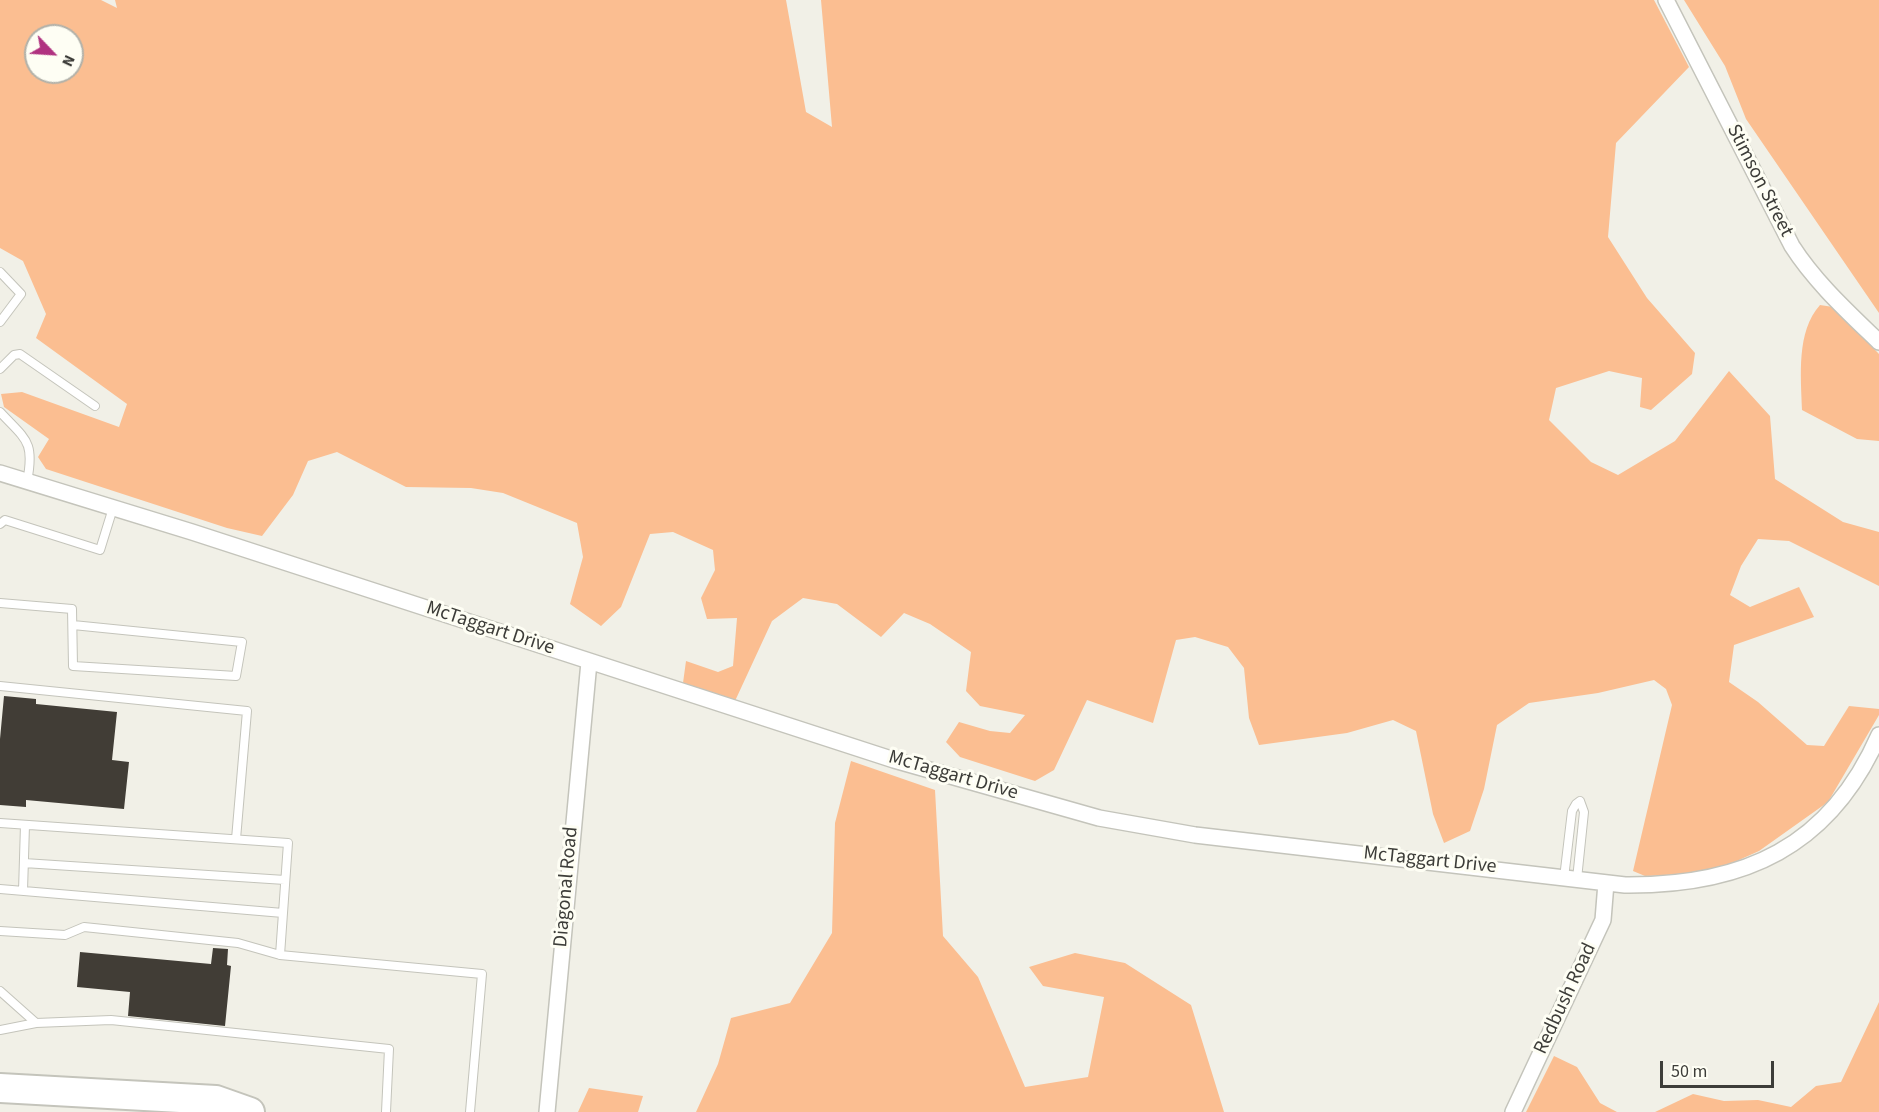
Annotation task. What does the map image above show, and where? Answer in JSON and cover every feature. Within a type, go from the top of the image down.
[{"type":"highway","points":[[0,1089],[216,1100],[250,1112]]},
{"type":"highway","points":[[0,1107],[102,1112]]},
{"type":"street","name":"Stimson Street","points":[[1666,0],[1792,246],[1804,265],[1842,307],[1879,342]]},
{"type":"street","name":"McTaggart Drive","points":[[0,473],[894,760],[1117,822],[1195,835],[1606,883],[1650,885],[1696,881],[1748,868],[1780,854],[1823,820],[1862,769],[1879,735]]},
{"type":"street","name":"Diagonal Road","points":[[547,1112],[589,662]]},
{"type":"street","name":"Redbush Road","points":[[1513,1112],[1603,920],[1606,883]]},
{"type":"lane","points":[[0,272],[21,294],[0,322]]},
{"type":"lane","points":[[0,369],[14,355],[20,354],[95,406]]},
{"type":"lane","points":[[0,412],[29,444],[32,460],[27,482]]},
{"type":"lane","points":[[0,524],[5,520],[100,550],[113,508]]},
{"type":"lane","points":[[0,603],[72,609],[73,666],[236,676],[242,642],[73,625]]},
{"type":"lane","points":[[0,686],[247,711],[237,839]]},
{"type":"lane","points":[[1580,801],[1584,812],[1570,878],[1572,811],[1580,801]]},
{"type":"lane","points":[[0,823],[288,843],[280,955]]},
{"type":"lane","points":[[23,891],[25,825]]},
{"type":"lane","points":[[24,863],[285,880]]},
{"type":"lane","points":[[0,890],[283,913]]},
{"type":"lane","points":[[0,931],[65,935],[84,927],[238,943],[280,955],[482,974],[470,1112]]},
{"type":"lane","points":[[0,991],[36,1023]]},
{"type":"lane","points":[[0,1029],[36,1023],[111,1020],[389,1049],[386,1112]]},
{"type":"shaded area","points":[[0,0],[101,0],[117,8],[115,0],[786,0],[806,112],[832,127],[821,0],[1654,0],[1689,67],[1616,143],[1608,237],[1647,298],[1695,353],[1692,374],[1651,410],[1640,407],[1642,378],[1609,371],[1556,388],[1549,420],[1591,462],[1618,475],[1675,441],[1729,371],[1770,416],[1775,479],[1843,522],[1879,532],[1879,586],[1789,541],[1758,539],[1741,566],[1730,595],[1750,607],[1799,587],[1814,617],[1734,645],[1729,682],[1758,702],[1807,745],[1824,746],[1849,706],[1879,709],[1879,715],[1828,802],[1759,851],[1708,874],[1645,876],[1633,871],[1672,705],[1666,689],[1654,680],[1598,693],[1529,703],[1497,725],[1484,789],[1470,831],[1444,843],[1433,814],[1416,731],[1393,720],[1347,733],[1259,745],[1249,718],[1244,668],[1228,647],[1195,637],[1176,640],[1153,723],[1087,700],[1054,770],[1035,781],[960,757],[946,742],[959,722],[990,731],[1010,733],[1025,715],[980,706],[966,691],[971,652],[930,624],[904,613],[881,637],[837,604],[803,598],[772,621],[735,701],[683,683],[686,661],[718,672],[733,666],[737,618],[707,619],[701,598],[715,570],[713,550],[673,532],[650,534],[621,607],[601,626],[570,604],[583,557],[577,523],[503,493],[471,488],[406,487],[337,452],[308,461],[293,495],[262,536],[227,528],[46,469],[38,457],[49,439],[4,407],[1,394],[22,392],[119,427],[127,404],[36,338],[46,314],[23,261],[0,248]]},
{"type":"shaded area","points":[[1684,0],[1879,0],[1879,313],[1746,119],[1725,66]]},
{"type":"shaded area","points":[[1820,305],[1833,307],[1879,354],[1879,441],[1857,439],[1802,410],[1803,341],[1812,316]]},
{"type":"shaded area","points":[[851,761],[935,790],[943,936],[978,977],[1025,1087],[1088,1077],[1104,997],[1043,986],[1029,967],[1075,953],[1125,963],[1191,1005],[1224,1112],[696,1112],[718,1064],[731,1018],[790,1003],[832,933],[835,823]]},
{"type":"shaded area","points":[[1879,1002],[1879,1112],[1655,1112],[1693,1094],[1724,1101],[1758,1100],[1791,1107],[1816,1086],[1841,1082]]},
{"type":"shaded area","points":[[1554,1056],[1577,1067],[1600,1103],[1617,1112],[1526,1112]]},
{"type":"shaded area","points":[[589,1088],[643,1096],[638,1112],[578,1112]]},
{"type":"building","points":[[4,696],[36,699],[36,704],[117,712],[112,760],[129,762],[124,809],[26,800],[26,807],[0,805],[0,739]]},
{"type":"building","points":[[213,948],[228,949],[227,965],[231,966],[225,1026],[128,1016],[130,992],[77,987],[80,952],[211,964]]}]
